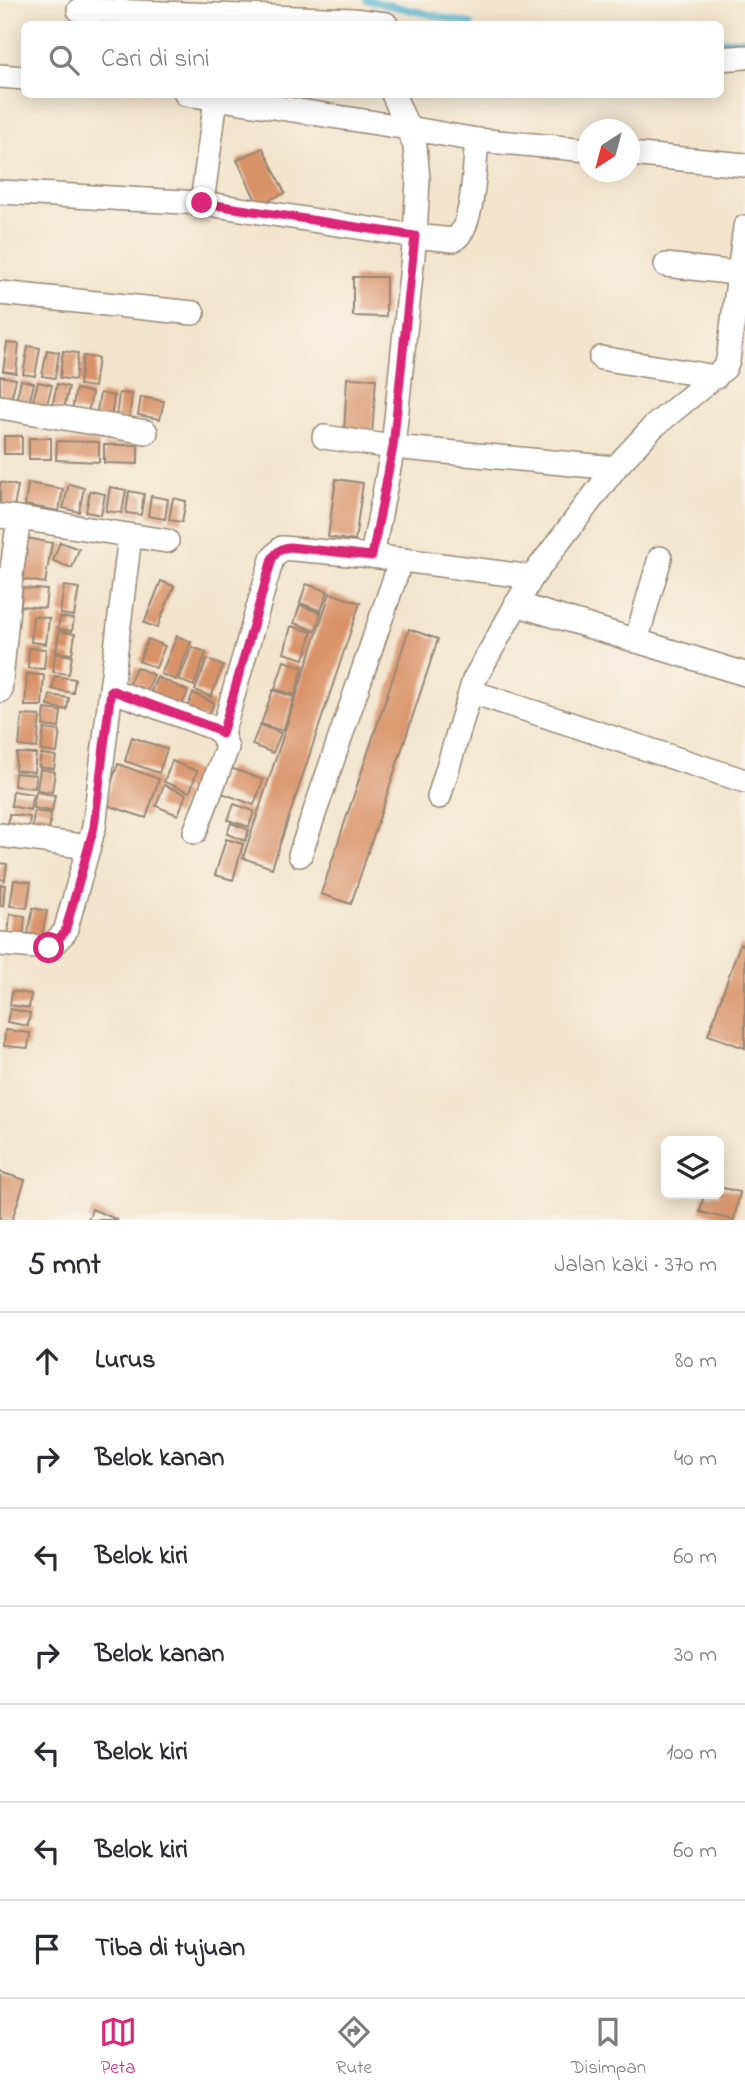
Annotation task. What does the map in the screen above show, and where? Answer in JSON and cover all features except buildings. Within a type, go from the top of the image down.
[{"type":"street","points":[[79,12],[351,15],[374,21]]},
{"type":"street","points":[[724,59],[745,57]]},
{"type":"street","points":[[0,76],[21,78]]},
{"type":"street","points":[[202,203],[216,98],[477,140],[577,149]]},
{"type":"street","points":[[372,556],[393,447],[415,236],[418,179],[415,146],[395,98]]},
{"type":"street","points":[[0,192],[202,203],[453,240],[463,233],[468,219],[477,140]]},
{"type":"street","points":[[640,155],[745,165]]},
{"type":"street","points":[[439,797],[479,670],[532,577],[615,468],[653,427],[725,368],[742,273],[745,227]]},
{"type":"street","points":[[666,265],[742,273]]},
{"type":"street","points":[[0,293],[193,313]]},
{"type":"street","points":[[601,358],[716,377]]},
{"type":"street","points":[[0,407],[146,432]]},
{"type":"street","points":[[324,437],[393,447],[615,468]]},
{"type":"street","points":[[0,691],[10,576],[9,517],[167,541]]},
{"type":"street","points":[[0,945],[49,948],[65,932],[94,827],[130,536]]},
{"type":"street","points":[[222,734],[272,559],[282,548],[372,556],[532,577]]},
{"type":"street","points":[[636,640],[660,558]]},
{"type":"street","points":[[300,855],[401,560]]},
{"type":"street","points":[[516,604],[745,674]]},
{"type":"street","points":[[111,690],[214,728],[222,734],[227,748],[195,832]]},
{"type":"street","points":[[472,692],[745,781]]},
{"type":"street","points":[[0,835],[89,847]]},
{"type":"waterway","points":[[367,0],[458,21]]},
{"type":"waterway","points":[[724,41],[745,40]]},
{"type":"route","points":[[49,948],[65,932],[94,827],[111,690],[214,728],[222,734],[272,559],[277,552],[290,547],[372,556],[393,447],[415,236],[202,203]]}]
